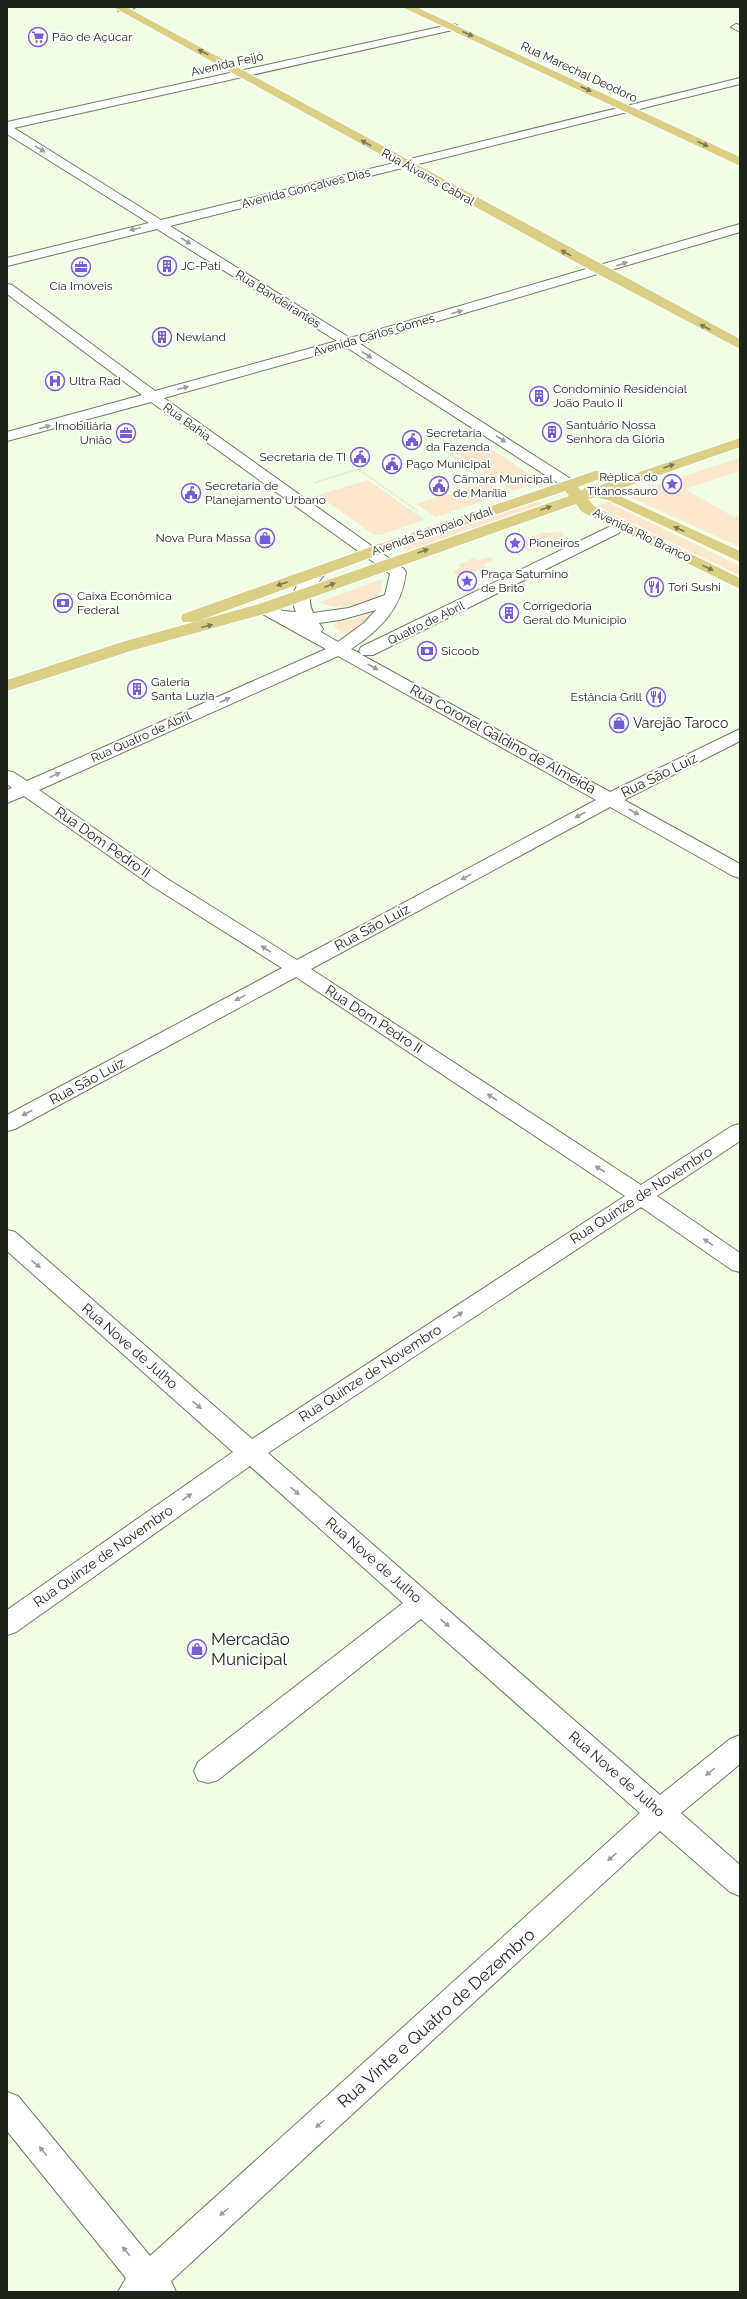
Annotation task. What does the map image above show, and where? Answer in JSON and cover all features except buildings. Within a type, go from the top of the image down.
[{"type":"main road","name":"Rua Marechal Deodoro","points":[[407,7],[740,162]]},
{"type":"main road","name":"Rua Álvares Cabral","points":[[124,8],[599,271],[740,345]]},
{"type":"main road","points":[[672,450],[740,427]]},
{"type":"main road","name":"Avenida Sampaio Vidal","points":[[7,686],[128,646],[270,612],[300,596],[386,564],[594,491],[740,442]]},
{"type":"main road","name":"Avenida Sampaio Vidal","points":[[128,646],[202,612],[612,470]]},
{"type":"main road","name":"Avenida Rio Branco","points":[[569,484],[615,498],[740,557]]},
{"type":"main road","name":"Avenida Rio Branco","points":[[569,484],[588,508],[740,584]]},
{"type":"street","name":"Avenida Feijó","points":[[7,126],[452,27]]},
{"type":"street","name":"Avenida Gonçalves Dias","points":[[7,262],[159,223],[740,81]]},
{"type":"street","name":"Rua Bandeirantes","points":[[7,129],[349,343],[569,484]]},
{"type":"street","name":"Avenida Carlos Gomes","points":[[7,437],[349,343],[599,271],[740,228]]},
{"type":"street","name":"Rua Bahia","points":[[7,288],[153,397],[386,564]]},
{"type":"street","name":"Quatro de Abril","points":[[367,651],[613,530]]},
{"type":"street","name":"Rua Quatro de Abril","points":[[7,798],[332,645],[363,634],[379,619],[392,598],[398,572],[386,564]]},
{"type":"street","points":[[319,571],[306,584],[300,596],[308,618],[332,645]]},
{"type":"street","points":[[270,612],[308,618],[325,618],[353,613],[392,598]]},
{"type":"street","name":"Rua Coronel Galdino de Almeida","points":[[270,612],[611,799],[740,872]]},
{"type":"street","name":"Rua São Luiz","points":[[7,1124],[611,799],[740,734]]},
{"type":"street","name":"Rua Dom Pedro II","points":[[7,776],[159,882],[296,968],[640,1195],[740,1264]]},
{"type":"street","name":"Rua Quinze de Novembro","points":[[7,1624],[251,1452],[740,1130]]},
{"type":"street","name":"Rua Nove de Julho","points":[[7,1238],[740,1883]]},
{"type":"street","points":[[208,1771],[422,1603]]},
{"type":"street","name":"Rua Vinte e Quatro de Dezembro","points":[[148,2288],[661,1812],[740,1747]]},
{"type":"street","points":[[7,2107],[148,2288]]},
{"type":"path","points":[[447,452],[500,487]]},
{"type":"path","points":[[312,483],[362,468]]},
{"type":"path","points":[[358,469],[420,513]]},
{"type":"shaded area","points":[[485,445],[541,482],[513,491],[456,454]]},
{"type":"shaded area","points":[[740,458],[740,471],[685,489],[734,517],[740,515],[740,547],[626,495]]},
{"type":"shaded area","points":[[368,480],[425,520],[380,535],[374,535],[318,495]]},
{"type":"shaded area","points":[[486,482],[504,494],[435,517],[416,504]]},
{"type":"shaded area","points":[[538,501],[543,504],[407,551],[401,547]]},
{"type":"shaded area","points":[[608,502],[740,566],[740,576],[597,506]]},
{"type":"shaded area","points":[[563,532],[565,543],[548,543],[530,551],[515,543],[541,533]]},
{"type":"shaded area","points":[[489,557],[493,560],[484,565],[488,567],[473,573],[468,571],[457,575],[453,572],[461,567],[458,565],[473,558],[477,561]]},
{"type":"shaded area","points":[[382,579],[381,590],[375,600],[348,607],[334,607],[320,602]]},
{"type":"shaded area","points":[[376,611],[354,632],[342,633],[334,626],[337,622],[356,618]]},
{"type":"place","name":"Pão de Açúcar","points":[[38,37]]},
{"type":"place","name":"JC-Pati","points":[[167,266]]},
{"type":"place","name":"Cia Imóveis","points":[[81,267]]},
{"type":"place","name":"Newland","points":[[162,337]]},
{"type":"place","name":"Ultra Rad","points":[[55,381]]},
{"type":"place","name":"Condomínio Residencial João Paulo II","points":[[539,396]]},
{"type":"place","name":"Santuário Nossa Senhora da Glória","points":[[552,432]]},
{"type":"place","name":"Imobiliária União","points":[[126,433]]},
{"type":"place","name":"Secretaria da Fazenda","points":[[412,440]]},
{"type":"place","name":"Secretaria de TI","points":[[360,457]]},
{"type":"place","name":"Paço Municipal","points":[[392,464]]},
{"type":"place","name":"Réplica do Titanossauro","points":[[672,484]]},
{"type":"place","name":"Câmara Municipal de Marília","points":[[439,486]]},
{"type":"place","name":"Secretaria de Planejamento Urbano","points":[[191,493]]},
{"type":"place","name":"Nova Pura Massa","points":[[265,538]]},
{"type":"place","name":"Pioneiros","points":[[515,543]]},
{"type":"place","name":"Praça Saturnino de Brito","points":[[467,581]]},
{"type":"place","name":"Tori Sushi","points":[[654,587]]},
{"type":"place","name":"Caixa Econômica Federal","points":[[63,603]]},
{"type":"place","name":"Corrigedoria Geral do Município","points":[[509,613]]},
{"type":"place","name":"Sicoob","points":[[427,651]]},
{"type":"place","name":"Galeria Santa Luzia","points":[[137,689]]},
{"type":"place","name":"Estância Grill","points":[[656,697]]},
{"type":"place","name":"Varejão Taroco","points":[[619,723]]},
{"type":"place","name":"Mercadão Municipal","points":[[197,1649]]}]
